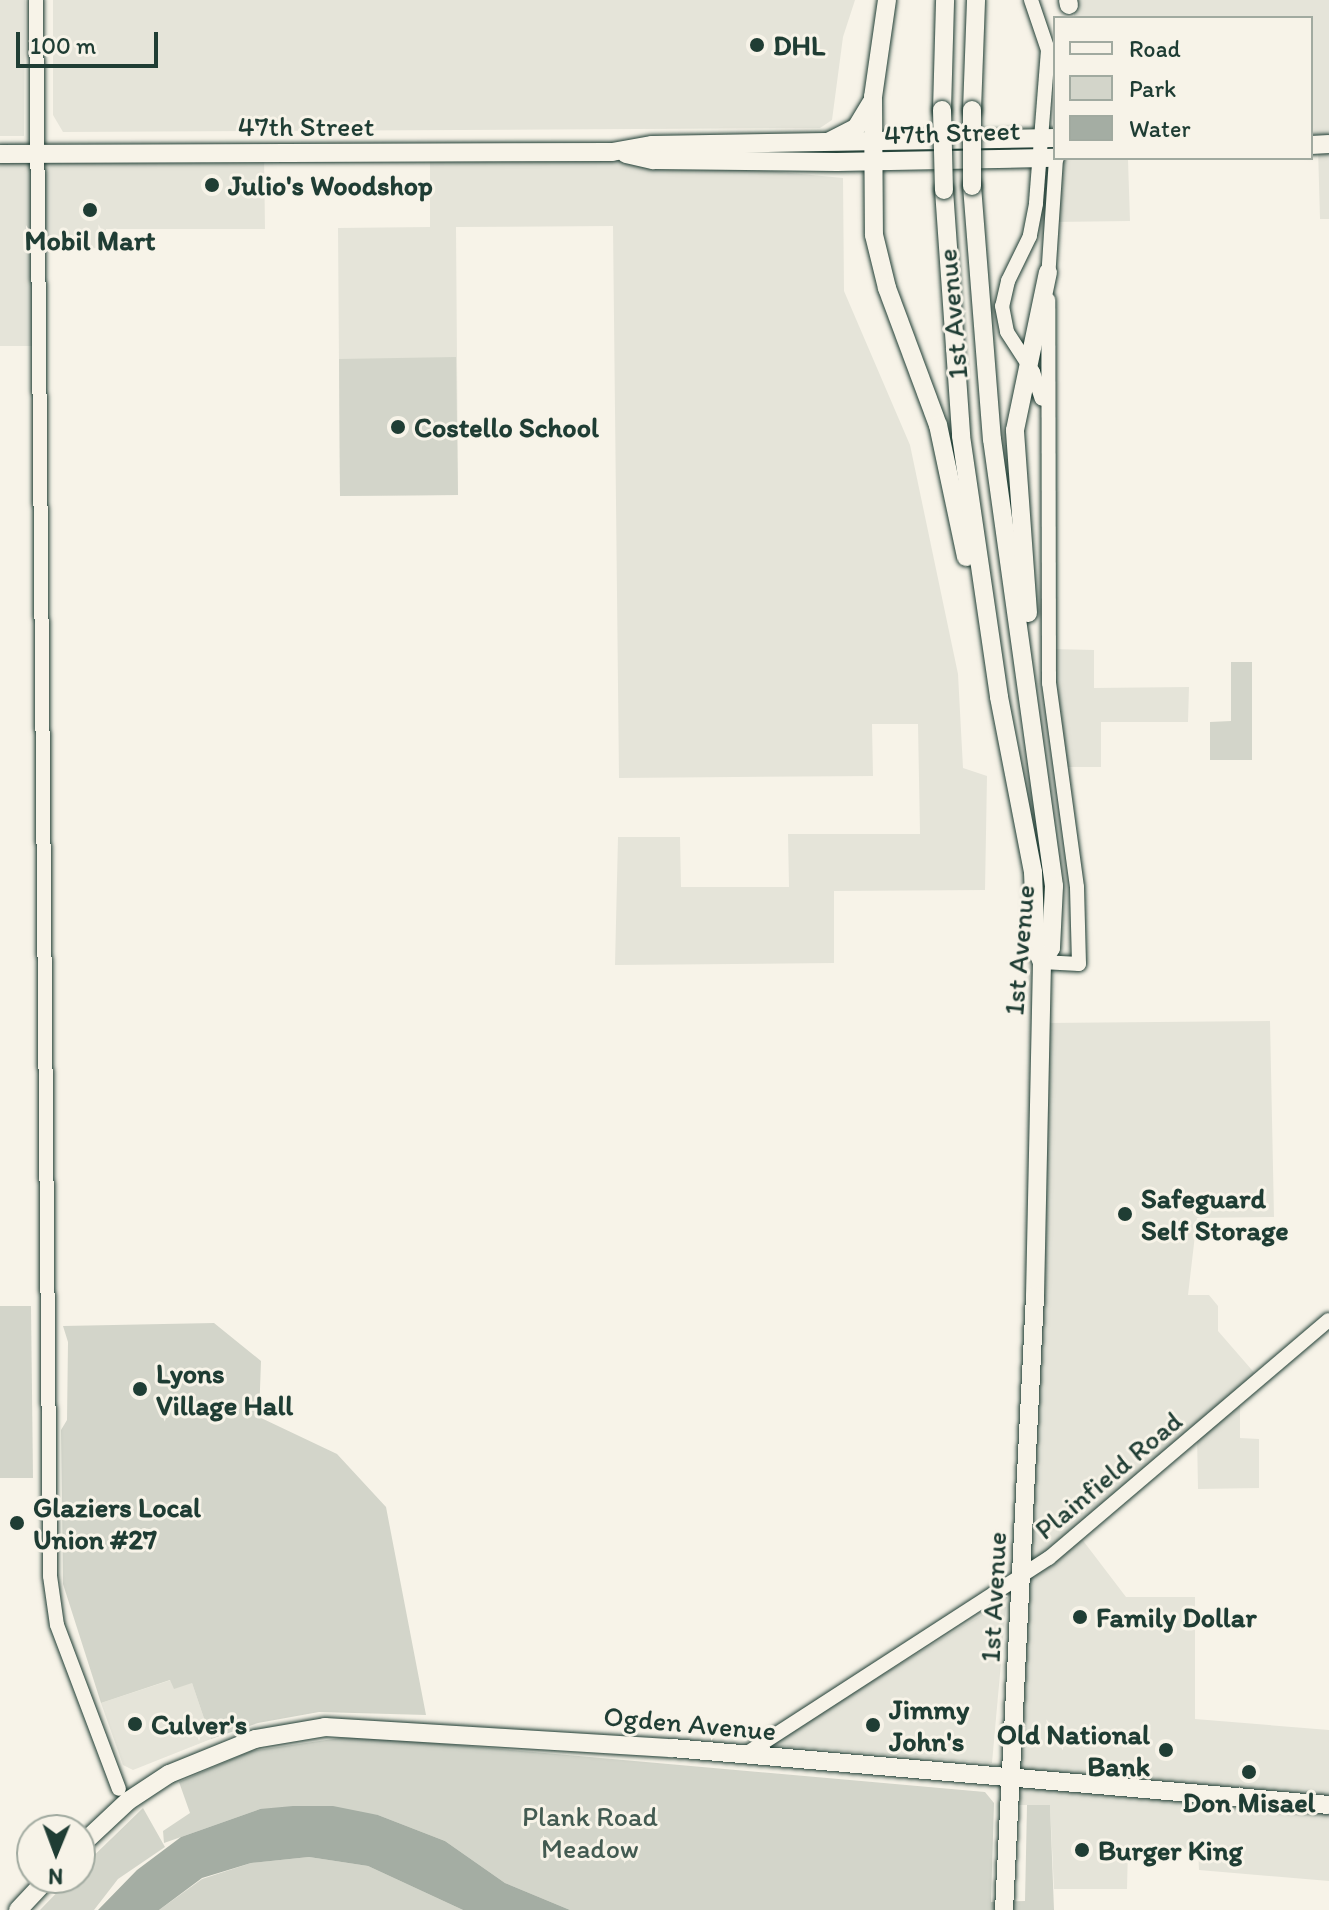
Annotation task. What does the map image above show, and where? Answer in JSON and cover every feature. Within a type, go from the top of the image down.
[{"type":"main road","points":[[887,0],[873,97],[871,153],[871,199],[880,264],[948,460],[1005,728]]},
{"type":"main road","name":"1st Avenue","points":[[945,0],[942,110],[944,190],[956,388],[1005,728],[1033,872],[1036,949],[1042,962],[1022,1578],[1004,1910]]},
{"type":"main road","name":"1st Avenue","points":[[976,0],[972,186],[992,439],[1038,752],[1054,886],[1051,948],[1042,962]]},
{"type":"main road","points":[[810,145],[856,128],[873,97]]},
{"type":"main road","name":"47th Street","points":[[612,152],[653,160],[777,160],[1048,138]]},
{"type":"main road","name":"47th Street","points":[[0,154],[612,152],[652,145],[810,145],[871,153],[1050,158]]},
{"type":"main road","points":[[777,160],[838,167],[860,178],[871,199]]},
{"type":"main road","points":[[1038,752],[1015,448],[1026,362],[1048,272]]},
{"type":"main road","name":"Ogden Avenue","points":[[96,1831],[128,1801],[169,1774],[229,1747],[288,1731],[362,1726],[1329,1805]]},
{"type":"main road","points":[[18,1910],[33,1894]]},
{"type":"street","points":[[36,0],[50,1576],[57,1625],[119,1789]]},
{"type":"street","points":[[1031,0],[1048,50],[1049,683],[1077,887],[1079,964],[1042,962]]},
{"type":"street","points":[[1047,447],[1041,393],[1007,332],[1002,306],[1008,281],[1030,236],[1050,158]]},
{"type":"street","name":"Plainfield Road","points":[[744,1755],[1022,1578],[1078,1537],[1329,1320]]},
{"type":"shaded area","points":[[0,0],[25,0],[24,136],[0,136]]},
{"type":"shaded area","points":[[53,0],[855,0],[843,37],[832,120],[820,128],[63,132],[53,115]]},
{"type":"shaded area","points":[[1074,0],[1329,0],[1329,136],[1313,136],[1313,16],[1074,16]]},
{"type":"shaded area","points":[[1318,148],[1329,148],[1329,219],[1320,219]]},
{"type":"shaded area","points":[[264,155],[265,229],[106,229],[105,248],[42,249],[41,346],[0,346],[0,157]]},
{"type":"shaded area","points":[[430,155],[614,156],[843,178],[844,291],[910,445],[958,674],[963,768],[987,776],[985,890],[834,891],[834,963],[615,965],[618,837],[680,837],[681,887],[789,887],[788,834],[920,834],[918,724],[872,724],[873,776],[619,778],[613,226],[456,227],[458,495],[340,496],[338,228],[430,227]]},
{"type":"shaded area","points":[[1059,160],[1128,160],[1130,221],[1054,222]]},
{"type":"shaded area","points":[[1051,649],[1094,650],[1094,688],[1189,687],[1188,722],[1101,722],[1101,767],[1062,767]]},
{"type":"shaded area","points":[[1270,1021],[1274,1217],[1197,1218],[1188,1295],[1209,1295],[1218,1306],[1218,1331],[1258,1377],[1240,1392],[1240,1438],[1259,1439],[1259,1488],[1198,1489],[1197,1435],[1078,1534],[1126,1597],[1195,1597],[1195,1719],[1329,1730],[1329,1881],[1199,1870],[1198,1849],[1128,1848],[1127,1889],[1054,1889],[1050,1805],[1013,1805],[1045,1023]]},
{"type":"shaded area","points":[[994,1607],[1006,1607],[992,1763],[767,1745]]},
{"type":"shaded area","points":[[171,1680],[192,1683],[211,1739],[133,1770],[123,1765],[101,1703]]},
{"type":"green space","points":[[456,357],[458,495],[340,496],[339,359]]},
{"type":"green space","points":[[1231,662],[1252,662],[1252,760],[1210,760],[1210,722],[1231,721]]},
{"type":"green space","points":[[0,1306],[31,1306],[33,1478],[0,1478]]},
{"type":"green space","points":[[214,1323],[261,1361],[259,1417],[337,1454],[386,1507],[426,1715],[319,1712],[258,1723],[211,1739],[192,1683],[174,1689],[170,1680],[101,1703],[63,1584],[61,1430],[67,1420],[68,1342],[63,1326]]},
{"type":"green space","name":"Plank Road Meadow","points":[[354,1736],[985,1792],[994,1803],[991,1902],[1025,1901],[1027,1805],[1050,1805],[1054,1910],[570,1910],[505,1883],[445,1841],[378,1815],[260,1809],[164,1843],[163,1831],[190,1813],[179,1782],[251,1751]]},
{"type":"green space","points":[[143,1808],[165,1847],[118,1879],[94,1910],[40,1910],[56,1894],[96,1894],[96,1854]]},
{"type":"green space","points":[[309,1857],[368,1866],[463,1910],[159,1910],[202,1879],[251,1863]]},
{"type":"water","points":[[333,1806],[378,1815],[445,1841],[505,1883],[570,1910],[463,1910],[368,1866],[309,1857],[251,1863],[202,1878],[159,1910],[98,1910],[137,1870],[181,1837],[260,1809]]},
{"type":"place","name":"DHL","points":[[757,45]]},
{"type":"place","name":"Julio's Woodshop","points":[[212,185]]},
{"type":"place","name":"Mobil Mart","points":[[90,210]]},
{"type":"place","name":"Costello School","points":[[398,427]]},
{"type":"place","name":"Safeguard Self Storage","points":[[1125,1214]]},
{"type":"place","name":"Lyons Village Hall","points":[[140,1389]]},
{"type":"place","name":"Glaziers Local Union #27","points":[[17,1523]]},
{"type":"place","name":"Family Dollar","points":[[1080,1617]]},
{"type":"place","name":"Culver's","points":[[135,1724]]},
{"type":"place","name":"Jimmy John's","points":[[873,1725]]},
{"type":"place","name":"Old National Bank","points":[[1166,1750]]},
{"type":"place","name":"Don Misael","points":[[1249,1772]]},
{"type":"place","name":"Burger King","points":[[1082,1850]]}]
